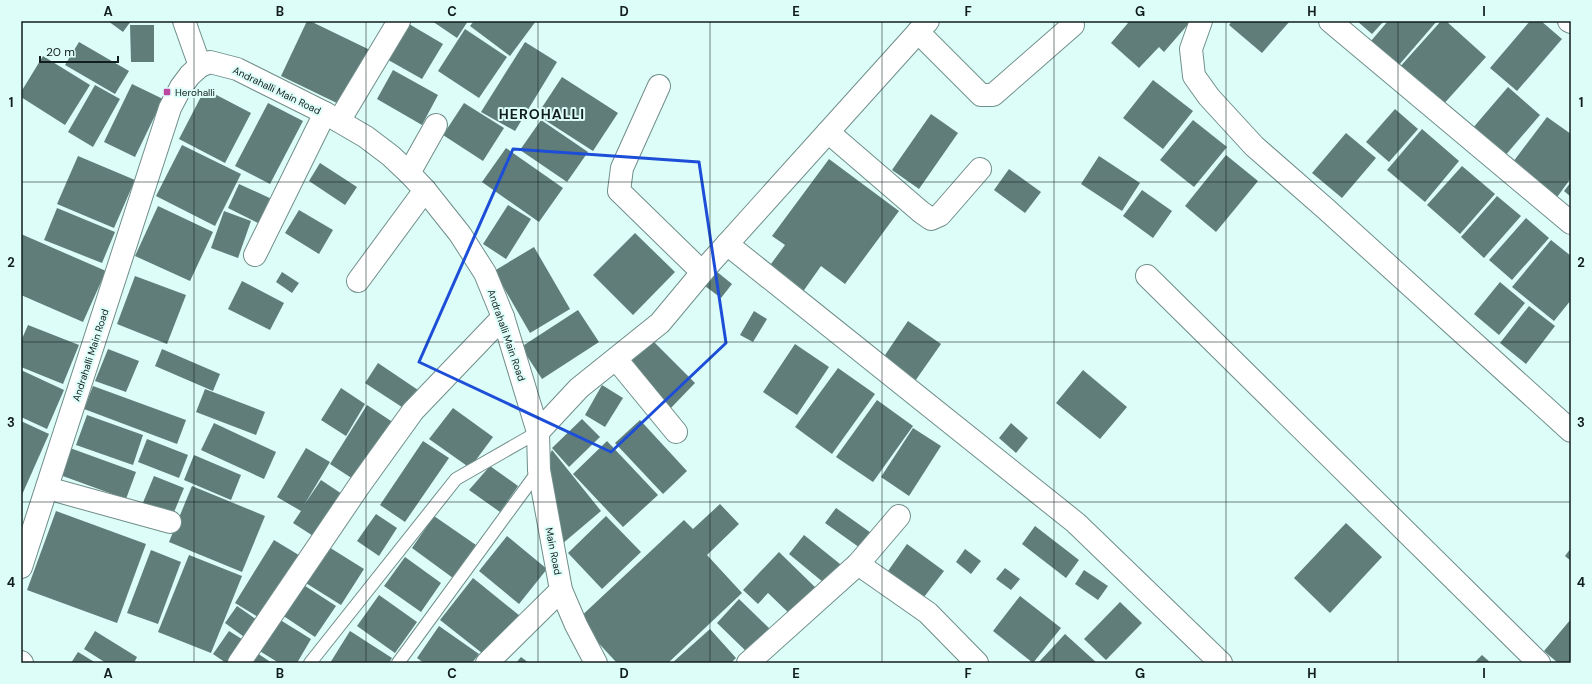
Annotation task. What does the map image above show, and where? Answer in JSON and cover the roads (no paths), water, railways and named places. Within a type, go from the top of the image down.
[{"type":"street","points":[[184,21],[200,66]]},
{"type":"street","points":[[255,255],[332,117],[398,21]]},
{"type":"street","points":[[1201,21],[1191,49],[1194,76],[1209,97],[1254,146],[1332,214],[1571,431]]},
{"type":"street","points":[[1330,21],[1571,223]]},
{"type":"street","points":[[538,432],[579,388],[660,323],[702,272],[923,27],[981,95],[993,95],[1073,25]]},
{"type":"street","name":"Andrahalli Main Road","points":[[21,567],[170,108],[190,74],[200,66],[210,62],[237,69],[332,117],[366,137],[391,156],[425,190],[460,234],[485,274],[503,317],[538,432]]},
{"type":"street","points":[[659,86],[622,168],[619,191],[702,272]]},
{"type":"street","points":[[409,173],[436,125]]},
{"type":"street","points":[[828,132],[931,219],[940,215],[980,169]]},
{"type":"street","points":[[358,281],[425,190]]},
{"type":"street","points":[[727,244],[1076,523],[1222,663]]},
{"type":"street","points":[[1147,276],[1539,663]]},
{"type":"street","points":[[239,663],[359,486],[412,411],[503,317]]},
{"type":"street","points":[[616,359],[676,432]]},
{"type":"street","name":"Main Road","points":[[538,432],[538,470],[561,590],[589,660]]},
{"type":"street","points":[[47,488],[170,522]]},
{"type":"street","points":[[748,663],[858,564],[899,516]]},
{"type":"street","points":[[858,564],[928,613],[977,663]]},
{"type":"street","points":[[486,663],[561,590]]},
{"type":"lane","points":[[310,663],[456,479],[538,432]]},
{"type":"lane","points":[[398,663],[538,470]]},
{"type":"place","name":"Herohalli","points":[[167,92]]},
{"type":"district","name":"HEROHALLI","points":[[542,114]]}]
